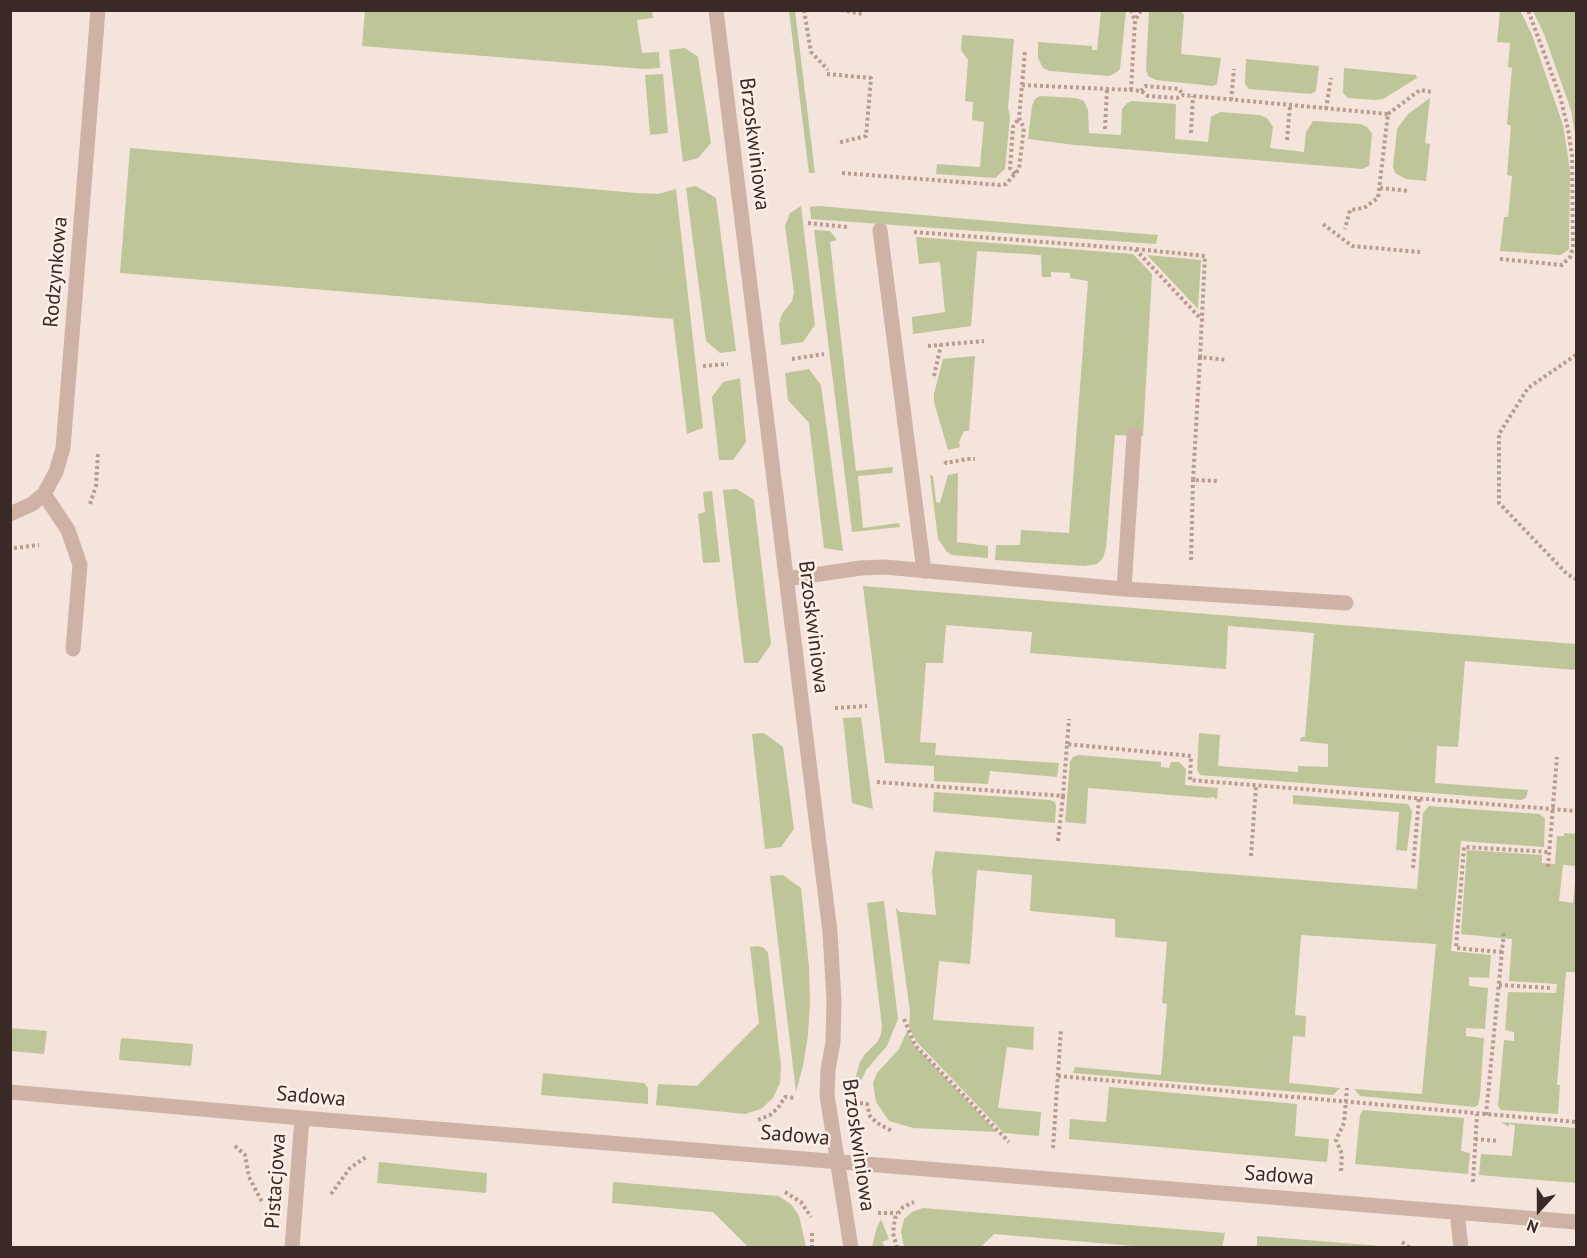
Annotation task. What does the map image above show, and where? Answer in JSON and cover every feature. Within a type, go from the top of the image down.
[{"type":"street","name":"Rodzynkowa","points":[[44,494],[56,472],[63,448],[98,10]]},
{"type":"street","name":"Brzoskwiniowa","points":[[716,10],[830,932],[834,1001],[833,1042],[828,1070],[828,1101],[851,1248]]},
{"type":"street","points":[[880,230],[924,571]]},
{"type":"street","points":[[1124,589],[1134,435]]},
{"type":"street","points":[[10,514],[32,504],[44,494],[68,530],[80,565],[73,649]]},
{"type":"street","points":[[786,579],[861,568],[885,567],[1124,589],[1346,603]]},
{"type":"street","name":"Sadowa","points":[[10,1092],[1576,1222]]},
{"type":"street","name":"Pistacjowa","points":[[292,1248],[302,1118]]},
{"type":"street","points":[[1457,1212],[1461,1248]]},
{"type":"path","points":[[804,10],[811,52],[827,72],[871,78],[866,136],[837,143]]},
{"type":"path","points":[[841,10],[864,14]]},
{"type":"path","points":[[1131,10],[1135,21],[1131,90]]},
{"type":"path","points":[[1135,21],[1141,10]]},
{"type":"path","points":[[1500,259],[1562,265],[1567,262],[1574,248],[1575,183],[1572,156],[1560,96],[1528,10]]},
{"type":"path","points":[[1014,174],[1010,168],[1013,127],[1019,118],[1025,51]]},
{"type":"path","points":[[1231,100],[1234,69]]},
{"type":"path","points":[[1326,109],[1331,78]]},
{"type":"path","points":[[1022,85],[1107,88],[1141,91],[1148,96],[1177,98],[1183,95],[1388,114],[1420,90],[1433,92]]},
{"type":"path","points":[[1141,91],[1145,86],[1179,89],[1183,95]]},
{"type":"path","points":[[1105,129],[1107,88]]},
{"type":"path","points":[[1191,133],[1193,96]]},
{"type":"path","points":[[1287,140],[1290,106]]},
{"type":"path","points":[[1345,229],[1350,210],[1370,205],[1378,198],[1388,114]]},
{"type":"path","points":[[842,173],[1006,184],[1019,169],[1024,128],[1019,118]]},
{"type":"path","points":[[924,173],[924,180]]},
{"type":"path","points":[[1380,188],[1410,191]]},
{"type":"path","points":[[808,224],[1205,256],[1193,480],[1190,592]]},
{"type":"path","points":[[1323,224],[1352,246],[1420,252]]},
{"type":"path","points":[[1135,249],[1203,321]]},
{"type":"path","points":[[896,350],[984,341]]},
{"type":"path","points":[[783,360],[824,354]]},
{"type":"path","points":[[1576,355],[1528,388],[1499,434],[1499,503],[1567,574],[1576,579]]},
{"type":"path","points":[[1200,357],[1227,360]]},
{"type":"path","points":[[703,366],[738,363]]},
{"type":"path","points":[[943,452],[946,463],[975,459]]},
{"type":"path","points":[[1193,480],[1217,481]]},
{"type":"path","points":[[1058,841],[1069,719]]},
{"type":"path","points":[[1067,744],[1191,756],[1190,780],[1576,811]]},
{"type":"path","points":[[1548,867],[1557,757]]},
{"type":"path","points":[[877,782],[1063,796]]},
{"type":"path","points":[[1251,856],[1256,786]]},
{"type":"path","points":[[1413,868],[1419,799]]},
{"type":"path","points":[[1502,952],[1456,948],[1464,847],[1549,852]]},
{"type":"path","points":[[1486,1115],[1504,932]]},
{"type":"path","points":[[1499,986],[1551,988]]},
{"type":"path","points":[[904,1019],[915,1045],[1012,1145]]},
{"type":"path","points":[[1053,1148],[1061,1029]]},
{"type":"path","points":[[1058,1076],[1576,1122]]},
{"type":"path","points":[[1341,1172],[1341,1154],[1336,1140],[1344,1123],[1347,1088]]},
{"type":"path","points":[[749,1122],[770,1115],[785,1097],[867,1104],[870,1116],[877,1123],[895,1133]]},
{"type":"path","points":[[1473,1183],[1477,1114]]},
{"type":"path","points":[[1475,1139],[1499,1141]]},
{"type":"path","points":[[227,1142],[245,1155],[249,1177],[264,1208]]},
{"type":"path","points":[[330,1196],[350,1168],[372,1154]]},
{"type":"path","points":[[780,1191],[801,1202],[811,1215],[812,1248]]},
{"type":"path","points":[[897,1248],[893,1233],[895,1218],[903,1207],[920,1199]]},
{"type":"green space","points":[[365,11],[652,11],[653,18],[637,20],[642,53],[659,52],[660,68],[644,69],[362,46]]},
{"type":"green space","points":[[789,11],[795,11],[815,173],[809,173]]},
{"type":"green space","points":[[1101,11],[1126,11],[1120,69],[1117,72],[1109,76],[1050,71],[1043,68],[1038,58],[1038,42],[1092,46],[1092,50],[1097,50]]},
{"type":"green space","points":[[1149,11],[1182,11],[1184,14],[1181,54],[1221,58],[1217,84],[1213,86],[1156,80],[1148,76],[1146,69]]},
{"type":"green space","points":[[1500,11],[1520,11],[1523,16],[1532,35],[1563,125],[1570,170],[1569,249],[1561,255],[1500,251],[1504,217],[1508,217],[1512,176],[1507,175],[1511,126],[1507,124],[1512,68],[1508,67],[1510,43],[1497,42]]},
{"type":"green space","points":[[1533,11],[1576,11],[1576,139],[1571,110],[1544,34]]},
{"type":"green space","points":[[962,35],[1014,39],[1005,169],[995,178],[936,174],[937,164],[980,167],[984,122],[972,120],[973,102],[965,101],[968,60],[961,50]]},
{"type":"green space","points":[[685,48],[698,57],[711,143],[698,158],[683,162],[669,50]]},
{"type":"green space","points":[[1246,59],[1319,66],[1316,91],[1311,94],[1249,89],[1245,84]]},
{"type":"green space","points":[[1344,68],[1416,75],[1417,78],[1383,99],[1348,98],[1343,93]]},
{"type":"green space","points":[[663,74],[668,133],[650,135],[645,75]]},
{"type":"green space","points":[[1040,96],[1076,98],[1084,101],[1088,110],[1089,133],[1121,135],[1122,109],[1132,101],[1176,104],[1175,139],[1208,142],[1211,117],[1220,112],[1259,115],[1267,118],[1273,127],[1270,148],[1304,152],[1306,132],[1313,121],[1360,124],[1367,127],[1372,134],[1369,166],[1362,169],[1028,139],[1032,106],[1035,99]]},
{"type":"green space","points":[[1430,98],[1425,143],[1430,144],[1426,181],[1406,179],[1395,173],[1393,167],[1397,129],[1408,114]]},
{"type":"green space","points":[[130,148],[636,193],[658,194],[676,189],[703,428],[687,434],[673,319],[120,273]]},
{"type":"green space","points":[[696,186],[716,198],[736,351],[720,353],[706,341],[686,188]]},
{"type":"green space","points":[[801,206],[815,325],[803,342],[781,345],[779,324],[782,314],[792,301],[794,292],[785,226],[790,213]]},
{"type":"green space","points":[[810,207],[1158,235],[1156,244],[811,219]]},
{"type":"green space","points":[[814,230],[830,231],[837,240],[830,242],[856,471],[893,467],[892,473],[858,476],[863,528],[899,523],[900,527],[852,532]]},
{"type":"green space","points":[[916,237],[1133,254],[1152,274],[1143,436],[1115,435],[1106,548],[1103,558],[1097,564],[1084,566],[995,560],[996,545],[1020,545],[1021,530],[1069,533],[1088,281],[1070,278],[1070,273],[1051,272],[1051,277],[1042,277],[1041,255],[977,251],[971,326],[913,334],[912,317],[945,312],[940,262],[919,264]]},
{"type":"green space","points":[[1147,255],[1201,260],[1198,309]]},
{"type":"green space","points":[[975,356],[969,431],[964,431],[959,442],[960,447],[948,450],[934,402],[943,359]]},
{"type":"green space","points":[[809,369],[821,385],[843,551],[824,548],[809,423],[788,400],[785,373]]},
{"type":"green space","points":[[740,378],[746,442],[733,460],[719,460],[712,397],[723,382]]},
{"type":"green space","points":[[958,473],[957,542],[988,546],[988,558],[952,555],[938,539],[930,475],[933,476],[936,502],[940,503],[948,475]]},
{"type":"green space","points":[[737,489],[754,500],[771,644],[758,663],[744,663],[723,490]]},
{"type":"green space","points":[[712,491],[720,562],[703,563],[698,514],[705,512],[703,492]]},
{"type":"green space","points":[[863,586],[1576,644],[1576,670],[1465,661],[1458,747],[1437,746],[1435,783],[1528,790],[1526,798],[1521,800],[1200,775],[1197,769],[1199,733],[1220,735],[1218,766],[1298,772],[1298,766],[1328,767],[1328,744],[1300,741],[1301,737],[1305,737],[1314,633],[1228,626],[1226,669],[1030,653],[1032,632],[946,625],[943,663],[926,663],[920,742],[936,743],[935,755],[1059,763],[1057,777],[990,771],[988,784],[934,781],[934,766],[885,763]]},
{"type":"green space","points":[[861,717],[873,809],[852,803],[843,718]]},
{"type":"green space","points":[[764,733],[783,747],[794,829],[781,847],[765,849],[752,734]]},
{"type":"green space","points":[[1078,755],[1161,762],[1161,767],[1169,768],[1171,762],[1179,762],[1186,769],[1185,785],[1218,788],[1217,799],[1088,788],[1086,824],[1065,822],[1070,762]]},
{"type":"green space","points":[[934,792],[1050,800],[1055,802],[1056,806],[1055,823],[933,812]]},
{"type":"green space","points":[[1293,795],[1408,804],[1412,811],[1407,851],[1396,850],[1399,812],[1293,804]]},
{"type":"green space","points":[[1429,806],[1539,814],[1545,818],[1544,847],[1461,841],[1451,951],[1491,955],[1489,978],[1469,977],[1469,986],[1488,988],[1485,1029],[1466,1028],[1466,1036],[1484,1038],[1480,1096],[1478,1105],[1475,1107],[1360,1096],[1354,1089],[1422,1094],[1436,944],[1301,935],[1295,1015],[1306,1016],[1305,1037],[1293,1036],[1289,1083],[1340,1088],[1333,1095],[1073,1073],[1075,1067],[1161,1075],[1167,1004],[1162,1003],[1167,942],[1115,937],[1115,919],[1030,911],[1032,875],[977,870],[970,964],[939,961],[933,1020],[1034,1027],[1033,1050],[1007,1047],[998,1108],[1041,1112],[1039,1136],[1004,1133],[916,1041],[909,1027],[910,1012],[896,908],[900,912],[936,915],[932,871],[935,851],[1417,889],[1423,813]]},
{"type":"green space","points":[[1564,833],[1576,834],[1576,866],[1563,865],[1559,901],[1573,903],[1576,873],[1576,972],[1566,972],[1557,1085],[1560,1085],[1558,1114],[1501,1110],[1498,1106],[1504,1040],[1514,1041],[1514,1032],[1505,1030],[1508,992],[1556,993],[1557,984],[1509,981],[1512,939],[1461,934],[1467,850],[1542,855],[1542,863],[1555,864],[1557,836],[1564,836]]},
{"type":"green space","points":[[783,875],[801,888],[809,967],[808,1035],[796,1092],[770,876]]},
{"type":"green space","points":[[884,901],[898,1019],[887,1046],[866,1070],[862,1079],[853,1086],[860,1062],[878,1041],[881,1034],[882,1026],[867,903]]},
{"type":"green space","points":[[750,947],[764,948],[768,953],[781,1066],[780,1083],[773,1098],[761,1109],[745,1114],[656,1105],[658,1084],[697,1086],[759,1023]]},
{"type":"green space","points":[[10,1028],[47,1031],[44,1054],[11,1051]]},
{"type":"green space","points":[[907,1031],[914,1045],[997,1132],[913,1128],[889,1121],[876,1102],[873,1083],[877,1073],[899,1049]]},
{"type":"green space","points":[[121,1038],[193,1044],[191,1066],[119,1060]]},
{"type":"green space","points":[[543,1073],[644,1083],[648,1088],[648,1104],[541,1095]]},
{"type":"green space","points":[[1109,1087],[1297,1104],[1295,1136],[1329,1139],[1327,1162],[1069,1139],[1070,1119],[1106,1122]]},
{"type":"green space","points":[[1363,1110],[1464,1118],[1461,1151],[1470,1153],[1468,1174],[1355,1164],[1360,1115]]},
{"type":"green space","points":[[1501,1122],[1576,1128],[1576,1183],[1479,1175],[1481,1154],[1512,1156],[1515,1125],[1509,1124],[1509,1127]]},
{"type":"green space","points":[[379,1162],[487,1173],[486,1193],[377,1183]]},
{"type":"green space","points":[[613,1182],[778,1196],[791,1204],[799,1216],[806,1247],[748,1247],[713,1212],[612,1203]]},
{"type":"green space","points":[[923,1208],[1225,1233],[1222,1248],[1145,1247],[994,1234],[981,1247],[904,1247],[901,1232],[904,1219],[912,1212]]},
{"type":"green space","points":[[881,1219],[889,1239],[882,1242],[885,1247],[872,1247],[876,1230]]},
{"type":"green space","points":[[1257,1236],[1393,1247],[1257,1247]]}]
